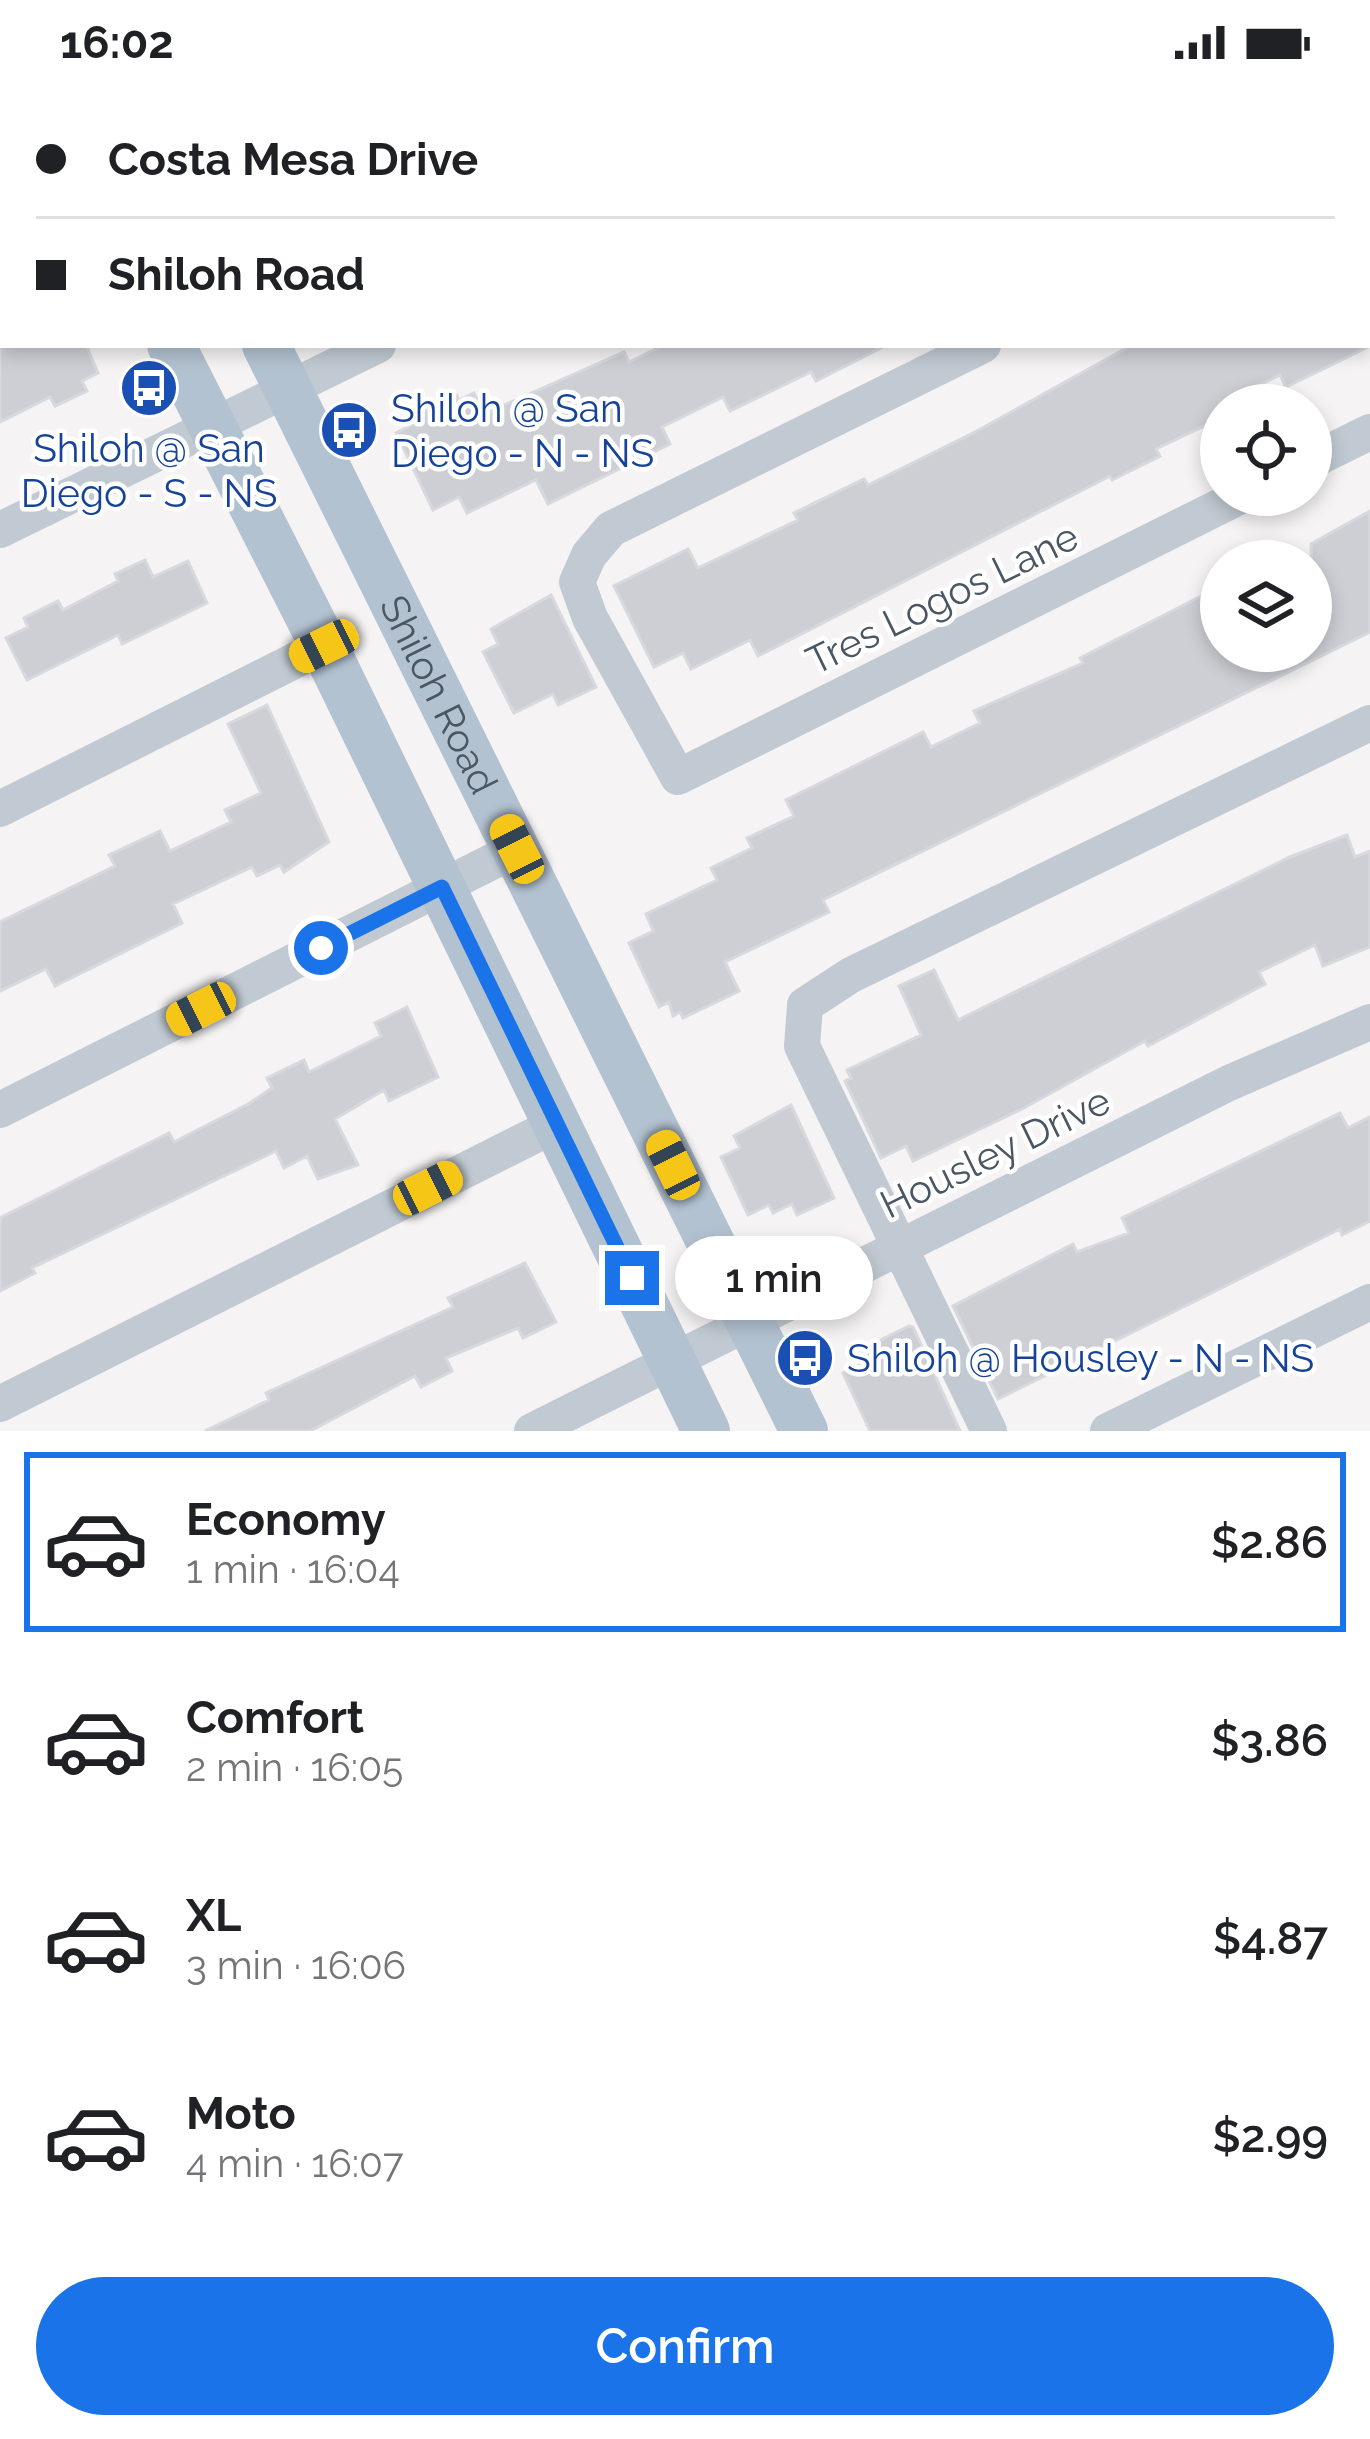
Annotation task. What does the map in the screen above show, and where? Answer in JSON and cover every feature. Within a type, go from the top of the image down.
[{"type":"main road","name":"Shiloh Road","points":[[172,348],[324,646],[706,1431]]},
{"type":"main road","name":"Shiloh Road","points":[[276,365],[804,1431]]},
{"type":"street","points":[[0,530],[210,423],[276,365],[363,348]]},
{"type":"street","name":"Tres Logos Lane","points":[[977,348],[611,529],[589,555],[577,582],[590,618],[678,777],[1201,516]]},
{"type":"street","points":[[1332,451],[1370,432]]},
{"type":"street","points":[[0,808],[324,646]]},
{"type":"street","points":[[988,1431],[802,1046],[805,1005],[851,975],[1370,722]]},
{"type":"street","points":[[0,1111],[517,849]]},
{"type":"street","name":"Housley Drive","points":[[532,1431],[1229,1083],[1370,1022]]},
{"type":"street","points":[[0,1404],[557,1124]]},
{"type":"street","points":[[1108,1431],[1370,1301]]},
{"type":"building","points":[[0,348],[87,348],[98,373],[82,381],[87,391],[55,406],[50,397],[0,422]]},
{"type":"building","points":[[658,348],[881,348],[816,381],[811,372],[730,411],[723,397],[662,427],[670,444],[548,504],[536,480],[467,513],[459,497],[433,510],[396,433],[411,425],[408,419],[457,395],[459,400],[474,393],[484,414],[624,352],[629,362]]},
{"type":"building","points":[[1127,348],[1366,348],[1292,384],[1284,384],[1280,375],[1262,384],[1200,384],[1200,428],[1156,449],[1160,456],[1112,480],[1110,476],[758,656],[750,640],[691,669],[683,653],[654,667],[614,586],[688,549],[698,568],[798,520],[794,513],[864,479],[868,485]]},
{"type":"building","points":[[1370,511],[1370,632],[1332,651],[1332,540],[1318,540]]},
{"type":"building","points":[[145,560],[153,577],[188,561],[207,603],[122,644],[118,635],[27,680],[6,638],[28,627],[24,618],[58,601],[63,610],[118,581],[115,574]]},
{"type":"building","points":[[551,595],[596,687],[558,705],[553,694],[514,713],[483,652],[498,644],[491,629]]},
{"type":"building","points":[[1200,597],[1200,672],[1288,672],[823,900],[829,912],[725,962],[739,991],[683,1018],[680,1012],[673,1016],[669,1002],[659,1007],[629,943],[653,931],[646,914],[717,880],[711,868],[752,848],[747,838],[794,816],[786,800],[923,732],[931,747],[980,723],[974,711],[1083,663],[1080,658]]},
{"type":"building","points":[[267,705],[329,842],[284,872],[280,865],[257,876],[252,867],[173,904],[182,923],[55,986],[46,969],[0,991],[0,922],[115,866],[109,855],[160,831],[170,851],[231,822],[225,810],[261,793],[228,724]]},
{"type":"building","points":[[1347,835],[1355,857],[1370,851],[1370,947],[1323,966],[1315,945],[1259,972],[1265,984],[1148,1046],[1145,1041],[1022,1109],[913,1161],[906,1146],[881,1158],[845,1081],[851,1078],[847,1070],[921,1035],[899,986],[934,970],[958,1020],[1290,857]]},
{"type":"building","points":[[407,1007],[438,1077],[389,1101],[384,1090],[335,1119],[358,1165],[318,1179],[307,1156],[284,1168],[276,1151],[32,1268],[35,1273],[0,1291],[0,1218],[169,1133],[174,1142],[250,1103],[272,1088],[267,1078],[304,1060],[309,1072],[381,1036],[375,1023]]},
{"type":"building","points":[[791,1105],[834,1198],[797,1215],[792,1204],[773,1213],[769,1205],[748,1215],[721,1157],[740,1148],[734,1136]]},
{"type":"building","points":[[1340,1113],[1348,1128],[1370,1117],[1370,1221],[1342,1235],[1340,1229],[998,1399],[953,1306],[1073,1244],[1077,1252],[1129,1233],[1122,1218]]},
{"type":"building","points":[[525,1263],[556,1322],[523,1338],[518,1328],[446,1358],[452,1371],[421,1387],[415,1376],[310,1431],[205,1431],[269,1400],[266,1393],[453,1307],[448,1298]]},
{"type":"building","points":[[909,1326],[960,1431],[870,1431],[843,1373],[868,1361],[862,1349]]},
{"type":"place","name":"Shiloh @ San Diego - S - NS","points":[[149,388]]},
{"type":"place","name":"Shiloh @ San Diego - N - NS","points":[[349,430]]},
{"type":"place","name":"Shiloh @ Housley - N - NS","points":[[805,1358]]},
{"type":"route","points":[[321,948],[442,887],[632,1278]]}]
